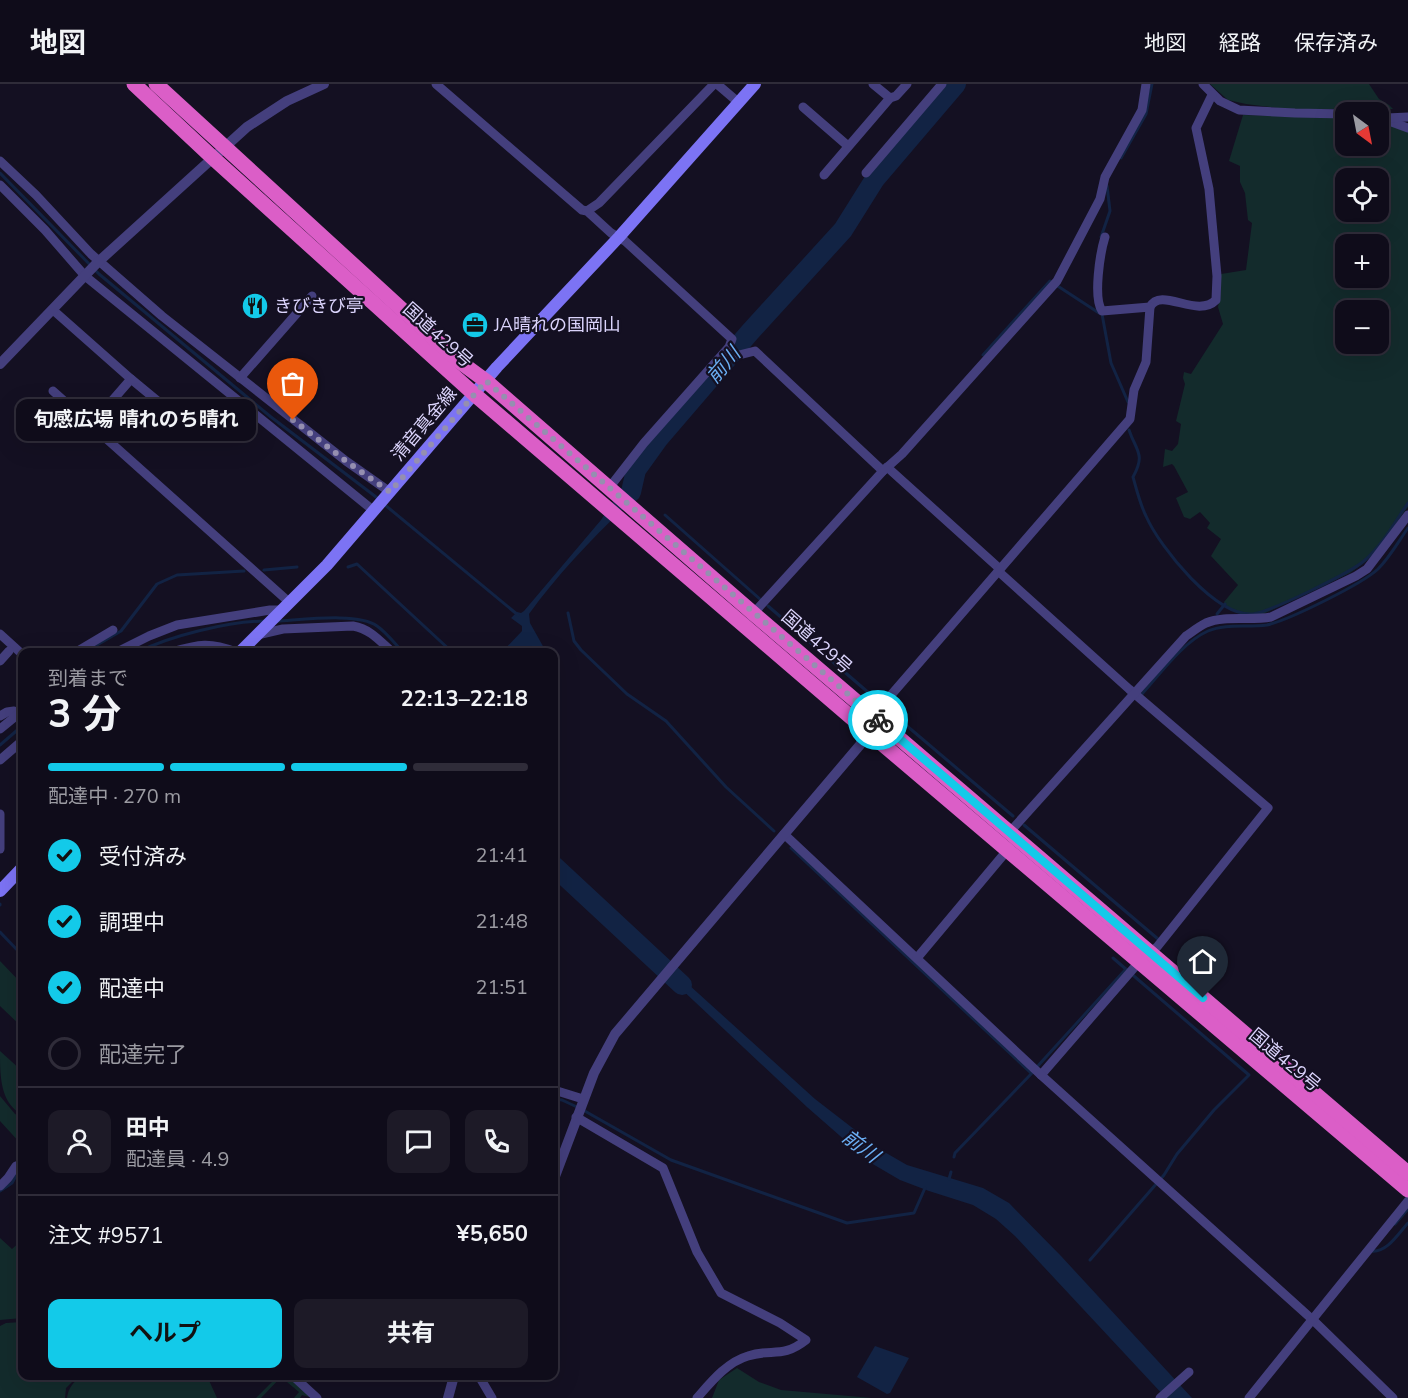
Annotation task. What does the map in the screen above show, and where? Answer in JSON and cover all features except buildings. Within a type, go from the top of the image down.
[{"type":"highway","name":"国道429号","points":[[134,84],[474,394],[602,503],[628,515]]},
{"type":"highway","name":"国道429号","points":[[156,84],[438,343],[486,381],[610,489],[628,515],[749,619],[874,717],[1009,841],[1138,965],[1408,1190]]},
{"type":"highway","name":"国道429号","points":[[749,619],[867,731],[1009,841]]},
{"type":"highway","name":"国道429号","points":[[1138,965],[1408,1173]]},
{"type":"main road","name":"清音真金線","points":[[242,648],[327,565],[474,394],[619,237],[755,84]]},
{"type":"main road","points":[[3,883],[18,871]]},
{"type":"street","points":[[0,364],[98,262],[225,147],[265,113],[324,84]]},
{"type":"street","points":[[436,84],[582,210],[587,211],[611,233],[619,237],[732,339],[729,347],[644,442],[610,489]]},
{"type":"street","points":[[587,211],[599,203],[715,84],[738,102]]},
{"type":"street","points":[[873,84],[890,98]]},
{"type":"street","points":[[824,175],[890,98],[896,96],[907,84]]},
{"type":"street","points":[[866,173],[942,84]]},
{"type":"street","points":[[749,619],[885,469],[902,454],[1054,284],[1101,199],[1105,177],[1142,110],[1146,84]]},
{"type":"street","points":[[1203,84],[1220,101],[1239,110],[1335,114]]},
{"type":"street","points":[[558,1168],[598,1063],[615,1034],[860,745],[874,717],[885,702],[1130,419],[1134,390],[1146,362],[1150,307],[1155,300],[1161,299],[1193,306],[1210,304],[1216,300],[1217,276],[1209,189],[1196,128],[1212,95]]},
{"type":"street","points":[[803,107],[848,146]]},
{"type":"street","points":[[1389,117],[1408,117]]},
{"type":"street","points":[[1389,121],[1408,128]]},
{"type":"street","points":[[0,161],[98,262],[162,316],[388,495]]},
{"type":"street","points":[[0,185],[87,274],[376,509]]},
{"type":"street","points":[[1106,237],[1099,274],[1098,305],[1102,311],[1150,307]]},
{"type":"street","points":[[240,378],[312,296]]},
{"type":"street","points":[[52,310],[160,403]]},
{"type":"street","points":[[739,355],[755,351],[1134,693],[1268,808],[1138,965],[1037,1071]]},
{"type":"street","points":[[91,425],[131,380]]},
{"type":"street","points":[[54,391],[282,608]]},
{"type":"street","points":[[917,958],[1009,841],[1134,693],[1186,636],[1216,620],[1271,617],[1356,576],[1375,561],[1408,515]]},
{"type":"street","points":[[125,648],[177,625],[282,608]]},
{"type":"street","points":[[258,634],[283,629],[353,626],[372,633],[388,648]]},
{"type":"street","points":[[83,648],[113,630]]},
{"type":"street","points":[[0,634],[18,650]]},
{"type":"street","points":[[194,648],[215,644],[226,648]]},
{"type":"street","points":[[0,661],[9,651]]},
{"type":"street","points":[[0,716],[7,712],[18,712]]},
{"type":"street","points":[[0,729],[18,714]]},
{"type":"street","points":[[0,760],[18,744]]},
{"type":"street","points":[[0,814],[0,849]]},
{"type":"street","points":[[784,834],[1037,1071],[1314,1321],[1393,1398]]},
{"type":"street","points":[[558,1093],[663,1168],[697,1252],[721,1293],[780,1323],[806,1340],[794,1350],[748,1356],[739,1360],[718,1375],[697,1398]]},
{"type":"street","points":[[0,1186],[18,1168]]},
{"type":"street","points":[[1250,1398],[1408,1201]]},
{"type":"street","points":[[1161,1398],[1187,1373]]},
{"type":"street","points":[[297,1380],[317,1398]]},
{"type":"street","points":[[448,1398],[453,1380]]},
{"type":"street","points":[[481,1380],[492,1398]]},
{"type":"green space","points":[[1210,84],[1369,84],[1379,99],[1384,102],[1335,102],[1335,109],[1286,109],[1228,100]]},
{"type":"green space","points":[[1243,115],[1335,118],[1335,156],[1389,156],[1389,125],[1408,132],[1408,507],[1366,561],[1350,573],[1263,614],[1244,614],[1226,607],[1224,602],[1238,585],[1211,556],[1221,539],[1207,528],[1210,523],[1200,512],[1190,519],[1184,517],[1176,498],[1188,492],[1172,464],[1163,467],[1165,449],[1172,451],[1178,444],[1181,424],[1176,421],[1185,384],[1184,372],[1191,374],[1223,324],[1218,307],[1221,274],[1246,270],[1252,223],[1248,220],[1245,193],[1240,182],[1240,166],[1229,161]]},
{"type":"green space","points":[[0,961],[18,980],[18,1023],[0,1006]]},
{"type":"green space","points":[[0,1051],[18,1067],[18,1112],[5,1096],[1,1079]]},
{"type":"green space","points":[[0,1096],[18,1115],[18,1141],[0,1121]]},
{"type":"green space","points":[[0,1238],[12,1249],[18,1244],[18,1318],[0,1320]]},
{"type":"green space","points":[[18,1322],[18,1380],[74,1380],[66,1388],[65,1398],[0,1398],[0,1326]]},
{"type":"green space","points":[[737,1368],[759,1382],[781,1390],[872,1398],[712,1398],[719,1380]]},
{"type":"green space","points":[[76,1380],[209,1380],[217,1398],[67,1398]]},
{"type":"green space","points":[[274,1380],[278,1380],[261,1398],[256,1398]]},
{"type":"green space","points":[[285,1380],[293,1380],[313,1398],[302,1395],[300,1398],[294,1398],[299,1392]]},
{"type":"water","points":[[636,466],[639,468],[640,493],[582,551],[529,614],[530,623],[544,648],[506,648],[522,631],[522,626],[511,618],[517,612],[524,611],[601,520]]},
{"type":"water","points":[[667,965],[815,1099],[881,1150],[907,1165],[983,1188],[1009,1203],[1192,1398],[1166,1398],[1015,1236],[996,1219],[973,1205],[900,1180],[871,1163],[807,1107],[662,971]]},
{"type":"water","points":[[875,1346],[909,1358],[890,1393],[887,1394],[857,1377]]},
{"type":"waterway","name":"前川","points":[[631,492],[636,470],[659,438],[750,332],[843,230],[875,179],[956,84]]},
{"type":"waterway","points":[[1121,158],[1146,114],[1152,84]]},
{"type":"waterway","points":[[0,173],[99,274],[271,417],[380,500]]},
{"type":"waterway","points":[[1101,237],[1110,211],[1107,186]]},
{"type":"waterway","points":[[983,355],[1050,281],[1099,313]]},
{"type":"waterway","points":[[1102,314],[1111,363],[1128,402]]},
{"type":"waterway","points":[[1129,430],[1139,458],[1133,477],[1142,507],[1153,530],[1176,562],[1191,578],[1207,593],[1238,612],[1253,614],[1276,607],[1356,567],[1377,548],[1408,503]]},
{"type":"waterway","points":[[385,505],[518,615]]},
{"type":"waterway","points":[[665,515],[761,600]]},
{"type":"waterway","points":[[1142,694],[1181,650],[1208,631],[1222,627],[1260,626],[1277,622],[1325,601],[1370,576],[1390,554],[1408,528]]},
{"type":"waterway","points":[[348,567],[357,564],[448,648]]},
{"type":"waterway","points":[[264,570],[297,567]]},
{"type":"waterway","points":[[92,648],[121,631],[157,584],[177,575],[244,571]]},
{"type":"waterway","points":[[1217,614],[1225,604]]},
{"type":"waterway","points":[[768,606],[877,700]]},
{"type":"waterway","points":[[568,613],[574,641],[581,650],[627,694],[666,721],[726,787],[774,831]]},
{"type":"waterway","points":[[276,621],[357,619],[377,626],[399,648]]},
{"type":"waterway","points":[[147,648],[200,630],[266,621]]},
{"type":"waterway","points":[[887,709],[1013,816]]},
{"type":"waterway","points":[[0,745],[18,729]]},
{"type":"waterway","points":[[1024,825],[1158,939]]},
{"type":"waterway","points":[[791,848],[1031,1073]]},
{"type":"waterway","name":"前川","points":[[558,870],[682,985]]},
{"type":"waterway","points":[[0,932],[18,951]]},
{"type":"waterway","points":[[1090,1260],[1164,1175],[1177,1154],[1214,1110],[1249,1075],[1113,958]]},
{"type":"waterway","points":[[1036,1068],[1126,969]]},
{"type":"waterway","points":[[954,1157],[955,1153],[1032,1073]]},
{"type":"waterway","points":[[558,1100],[577,1107]]},
{"type":"waterway","points":[[583,1110],[671,1160],[847,1223],[914,1213],[925,1188]]},
{"type":"waterway","points":[[0,1191],[12,1183],[18,1172]]},
{"type":"waterway","points":[[949,1179],[951,1172]]},
{"type":"waterway","points":[[1395,1224],[1408,1209]]},
{"type":"waterway","points":[[1371,1251],[1387,1246],[1408,1223]]},
{"type":"way so far","points":[[293,420],[390,492],[486,381],[878,720]]},
{"type":"place","name":"きびきび亭","points":[[255,306]]},
{"type":"place","name":"JA晴れの国岡山","points":[[475,325]]},
{"type":"place","name":"旬感広場 晴れのち晴れ","points":[[293,420]]},
{"type":"route","points":[[878,720],[1203,998]]}]
